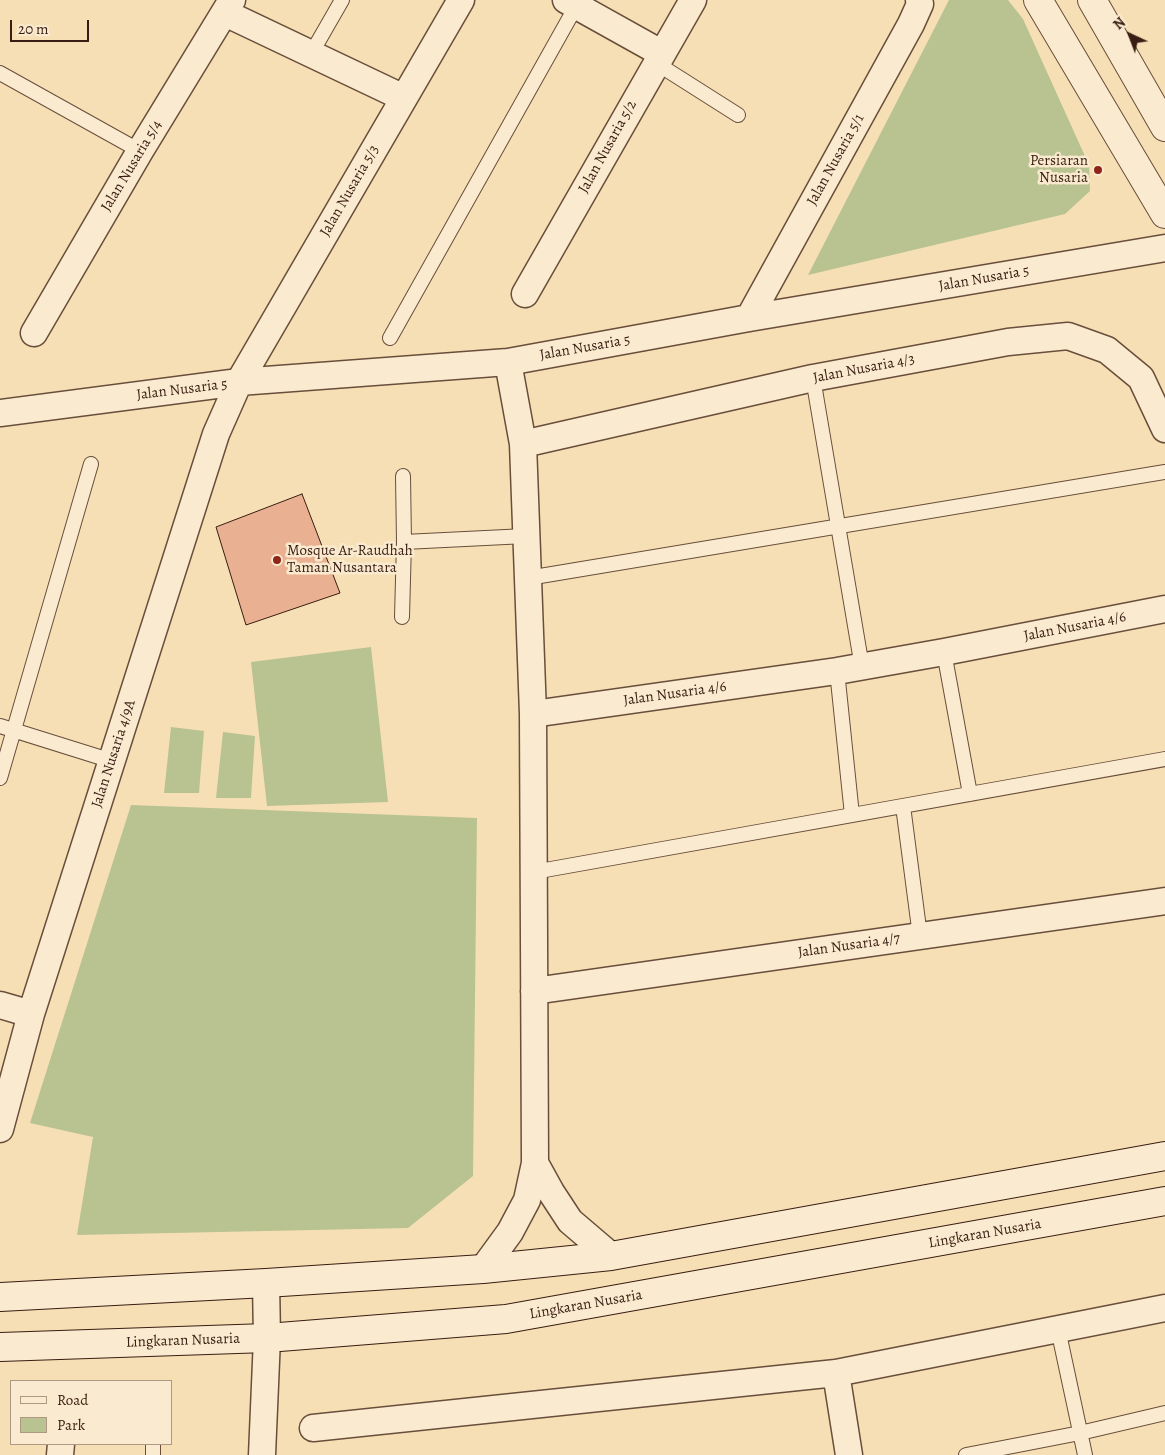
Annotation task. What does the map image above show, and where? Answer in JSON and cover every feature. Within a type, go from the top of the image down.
[{"type":"main road","points":[[1038,0],[1165,214]]},
{"type":"main road","points":[[1092,0],[1165,127]]},
{"type":"main road","points":[[0,1297],[483,1269],[611,1256],[1165,1156]]},
{"type":"main road","name":"Lingkaran Nusaria","points":[[0,1347],[267,1338],[506,1319],[1165,1201]]},
{"type":"street","name":"Jalan Nusaria 5/3","points":[[239,382],[461,0]]},
{"type":"street","name":"Jalan Nusaria 5/2","points":[[525,294],[658,58],[693,0]]},
{"type":"street","name":"Jalan Nusaria 5/1","points":[[748,318],[911,24],[920,4],[918,0]]},
{"type":"street","points":[[574,2],[658,58]]},
{"type":"street","points":[[228,6],[311,54],[404,98]]},
{"type":"street","name":"Jalan Nusaria 5/4","points":[[34,333],[140,151],[228,6]]},
{"type":"street","name":"Jalan Nusaria 5","points":[[0,413],[239,382],[508,362],[748,318],[1165,248]]},
{"type":"street","name":"Jalan Nusaria 4/3","points":[[523,444],[813,378],[1008,342],[1068,336],[1107,350],[1142,378],[1165,429]]},
{"type":"street","points":[[483,1269],[510,1232],[527,1200],[535,1163],[533,714],[523,444],[508,362]]},
{"type":"street","name":"Jalan Nusaria 4/9A","points":[[0,1130],[30,1014],[216,434],[239,382]]},
{"type":"street","name":"Jalan Nusaria 4/6","points":[[533,714],[837,672],[1165,609]]},
{"type":"street","name":"Jalan Nusaria 4/7","points":[[534,991],[1165,901]]},
{"type":"street","points":[[0,1005],[30,1014]]},
{"type":"street","points":[[535,1163],[570,1221],[611,1256]]},
{"type":"street","points":[[262,1455],[267,1338],[266,1283]]},
{"type":"street","points":[[313,1428],[836,1373],[1165,1308]]},
{"type":"street","points":[[836,1373],[849,1455]]},
{"type":"lane","points":[[311,54],[342,0]]},
{"type":"lane","points":[[390,338],[574,2]]},
{"type":"lane","points":[[658,58],[738,115]]},
{"type":"lane","points":[[0,74],[140,151]]},
{"type":"lane","points":[[813,378],[862,667]]},
{"type":"lane","points":[[0,778],[91,464]]},
{"type":"lane","points":[[528,578],[1165,472]]},
{"type":"lane","points":[[402,617],[403,476]]},
{"type":"lane","points":[[404,542],[526,536]]},
{"type":"lane","points":[[944,652],[970,794]]},
{"type":"lane","points":[[837,672],[852,815]]},
{"type":"lane","points":[[0,726],[112,761]]},
{"type":"lane","points":[[534,872],[1165,759]]},
{"type":"lane","points":[[904,806],[920,936]]},
{"type":"lane","points":[[1058,1329],[1085,1455]]},
{"type":"lane","points":[[966,1455],[1080,1433],[1165,1413]]},
{"type":"green space","points":[[949,0],[1008,0],[1023,19],[1089,165],[1090,191],[1065,214],[808,275]]},
{"type":"green space","points":[[371,647],[388,802],[267,806],[251,662]]},
{"type":"green space","points":[[171,727],[204,731],[199,793],[164,793]]},
{"type":"green space","points":[[223,732],[255,736],[251,798],[216,798]]},
{"type":"green space","points":[[131,805],[477,818],[473,1176],[408,1228],[77,1235],[93,1137],[30,1123]]},
{"type":"building","name":"Mosque Ar-Raudhah Taman Nusantara","points":[[302,494],[340,593],[246,625],[216,527]]},
{"type":"place","name":"Persiaran Nusaria","points":[[1098,170]]},
{"type":"place","name":"Mosque Ar-Raudhah Taman Nusantara","points":[[277,560]]}]
